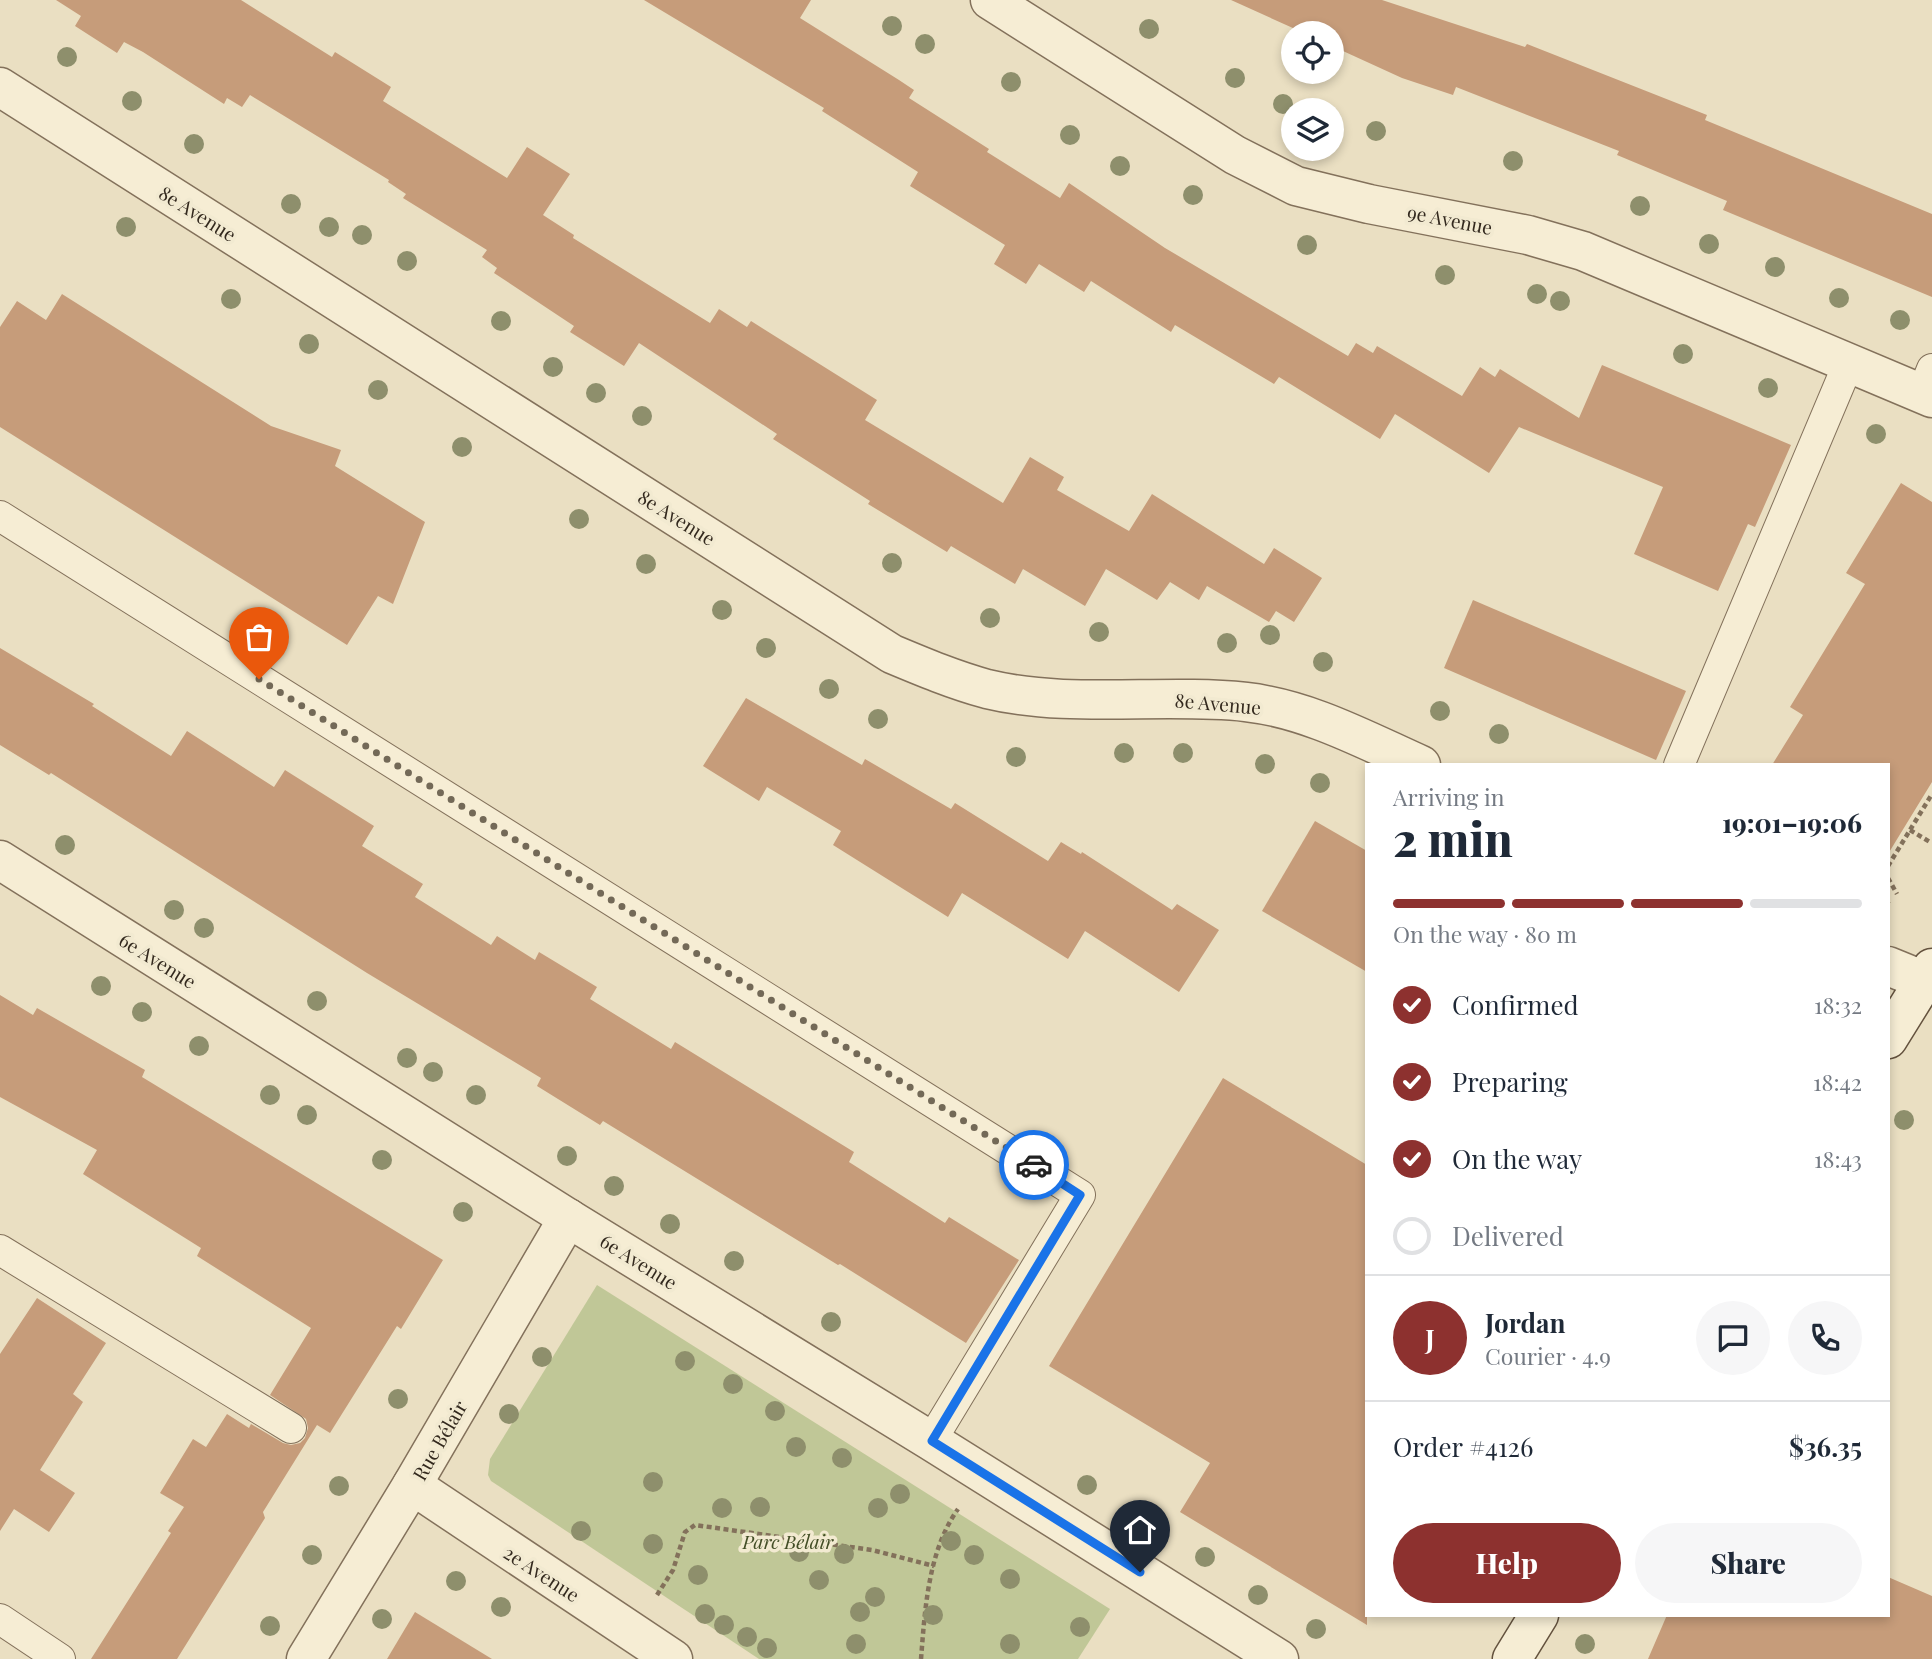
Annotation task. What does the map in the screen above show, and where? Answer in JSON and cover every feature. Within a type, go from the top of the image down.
[{"type":"street","name":"9e Avenue","points":[[990,0],[1235,155],[1296,186],[1369,204],[1528,235],[1583,251],[1849,362],[1928,387]]},
{"type":"street","name":"8e Avenue","points":[[0,87],[892,654],[988,689],[1024,694],[1249,702],[1313,718],[1416,763]]},
{"type":"street","name":"6e Avenue","points":[[0,860],[568,1218],[932,1441],[1279,1659]]},
{"type":"street","points":[[1890,967],[1929,977],[1890,1036]]},
{"type":"street","name":"Rue Bélair","points":[[306,1659],[412,1485],[568,1218]]},
{"type":"street","name":"2e Avenue","points":[[412,1485],[673,1659]]},
{"type":"street","points":[[1512,1659],[1538,1617]]},
{"type":"lane","points":[[1680,763],[1849,362]]},
{"type":"lane","points":[[0,516],[1080,1195],[932,1441]]},
{"type":"lane","points":[[0,1250],[291,1428]]},
{"type":"lane","points":[[0,1619],[60,1659]]},
{"type":"path","points":[[1890,863],[1932,794]]},
{"type":"path","points":[[1910,830],[1930,842]]},
{"type":"path","points":[[1890,882],[1897,894]]},
{"type":"path","points":[[921,1659],[934,1566],[946,1526],[960,1506]]},
{"type":"path","points":[[655,1598],[673,1570],[685,1532],[695,1525],[872,1550],[934,1566]]},
{"type":"green space","name":"Parc Bélair","points":[[597,1285],[1110,1609],[1078,1659],[759,1659],[491,1481],[488,1475],[490,1459]]},
{"type":"building","points":[[56,0],[241,0],[332,57],[335,52],[391,87],[383,101],[507,178],[527,147],[570,174],[543,215],[574,235],[573,238],[710,323],[719,309],[747,327],[751,321],[877,400],[865,420],[1003,503],[1030,457],[1064,477],[1057,490],[1129,531],[1152,494],[1264,564],[1274,548],[1322,578],[1294,622],[1276,611],[1269,622],[1207,586],[1199,600],[1170,582],[1157,600],[1106,569],[1085,606],[1023,569],[1015,584],[951,546],[947,552],[868,504],[870,501],[773,439],[777,434],[639,343],[624,366],[570,332],[574,326],[494,273],[497,268],[482,257],[487,250],[403,198],[406,194],[388,182],[389,180],[250,95],[242,107],[227,98],[224,104],[124,42],[117,53],[75,26],[81,16]]},
{"type":"building","points":[[644,0],[811,0],[800,18],[914,90],[909,98],[989,149],[987,152],[1060,198],[1069,183],[1165,248],[1348,356],[1356,343],[1373,353],[1377,346],[1462,396],[1480,367],[1495,377],[1500,369],[1579,418],[1602,365],[1791,445],[1755,527],[1748,524],[1718,591],[1634,554],[1663,487],[1519,427],[1489,473],[1395,414],[1380,439],[1279,377],[1274,384],[1175,325],[1171,332],[1091,281],[1084,292],[1039,264],[1026,284],[994,264],[1005,245],[910,186],[918,172],[822,111],[824,108]]},
{"type":"building","points":[[1231,0],[1382,0],[1525,47],[1527,44],[1707,115],[1705,120],[1932,214],[1932,297],[1723,210],[1727,201],[1617,155],[1619,151],[1456,87],[1453,95],[1402,78],[1344,51],[1344,21],[1281,23]]},
{"type":"building","points":[[62,294],[271,426],[341,450],[335,466],[425,522],[393,604],[378,596],[347,645],[0,427],[0,327],[17,301],[46,320]]},
{"type":"building","points":[[1901,483],[1932,502],[1932,782],[1890,851],[1890,763],[1773,763],[1803,715],[1790,707],[1865,584],[1846,573]]},
{"type":"building","points":[[1473,600],[1686,691],[1656,760],[1444,668]]},
{"type":"building","points":[[0,648],[94,704],[92,706],[171,756],[187,731],[274,787],[285,770],[374,826],[362,846],[423,884],[415,897],[491,945],[497,936],[535,960],[539,952],[597,987],[590,999],[671,1049],[675,1042],[854,1152],[849,1162],[945,1223],[949,1217],[1019,1260],[966,1343],[603,1121],[600,1125],[537,1086],[541,1078],[367,973],[51,773],[49,775],[0,745]]},
{"type":"building","points":[[746,698],[862,765],[865,759],[951,809],[955,803],[1048,861],[1061,842],[1081,854],[1082,852],[1172,910],[1177,904],[1219,930],[1179,992],[1085,931],[1068,959],[962,893],[948,917],[833,845],[841,831],[767,787],[759,801],[703,766]]},
{"type":"building","points":[[1315,821],[1365,850],[1365,971],[1262,911]]},
{"type":"building","points":[[0,995],[33,1015],[37,1008],[145,1070],[142,1077],[443,1260],[401,1329],[397,1326],[330,1433],[317,1425],[263,1512],[265,1518],[177,1659],[91,1659],[171,1533],[168,1531],[184,1507],[160,1493],[193,1439],[206,1447],[227,1414],[249,1428],[251,1424],[283,1443],[300,1443],[305,1438],[308,1428],[306,1419],[270,1395],[311,1328],[197,1256],[201,1248],[83,1174],[97,1150],[0,1097]]},
{"type":"building","points":[[1223,1078],[1365,1164],[1367,1625],[1180,1512],[1210,1463],[1049,1366]]},
{"type":"building","points":[[37,1298],[106,1343],[73,1394],[83,1402],[40,1470],[75,1493],[49,1532],[14,1509],[0,1531],[0,1354]]},
{"type":"building","points":[[1890,1578],[1932,1596],[1932,1659],[1648,1659],[1666,1617],[1890,1617]]},
{"type":"building","points":[[415,1612],[492,1659],[387,1659]]},
{"type":"way so far","points":[[259,679],[1034,1165]]},
{"type":"route","points":[[1034,1165],[1080,1195],[932,1441],[1140,1572]]}]
